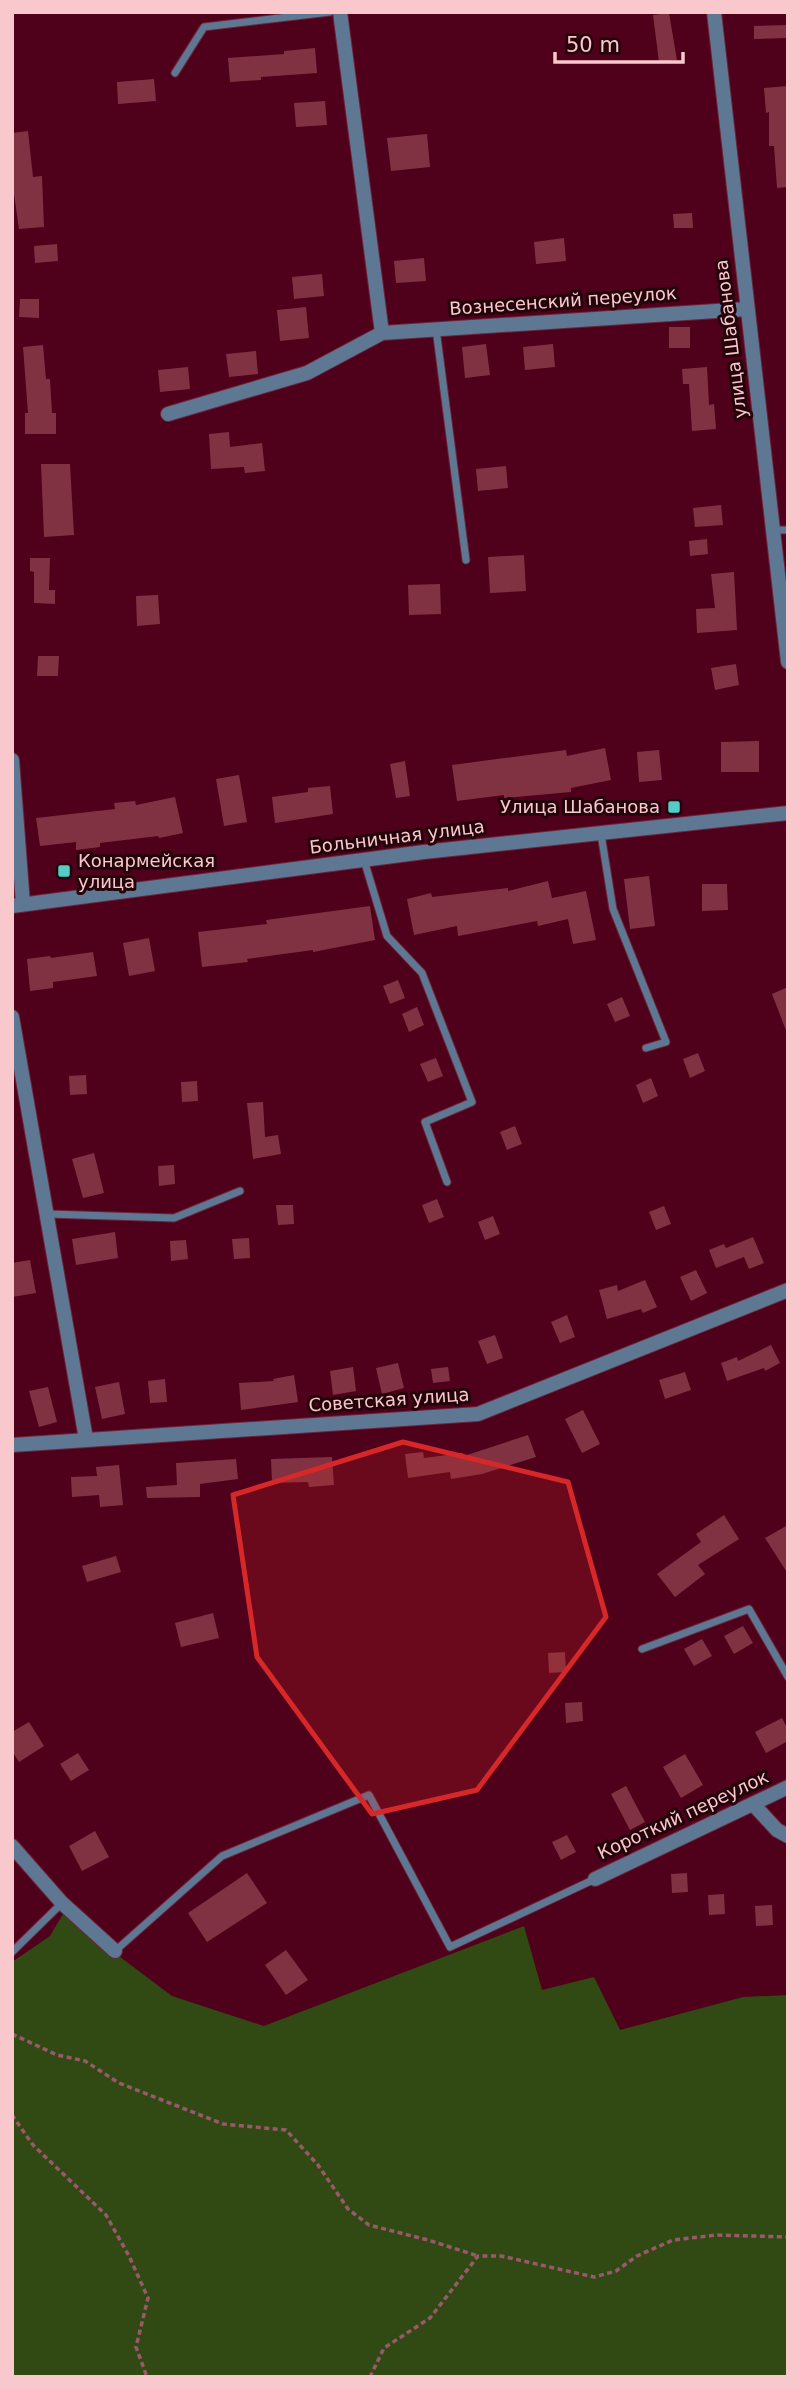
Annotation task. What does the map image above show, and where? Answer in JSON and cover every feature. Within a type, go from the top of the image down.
[{"type":"street","points":[[340,12],[382,333]]},
{"type":"street","name":"улица Шабанова","points":[[714,12],[788,662]]},
{"type":"street","name":"Вознесенский переулок","points":[[168,414],[307,373],[382,333],[746,309]]},
{"type":"street","points":[[12,760],[18,905]]},
{"type":"street","name":"Больничная улица","points":[[18,905],[364,860],[788,813]]},
{"type":"street","points":[[12,1017],[86,1439]]},
{"type":"street","name":"Советская улица","points":[[12,1445],[478,1414],[788,1290]]},
{"type":"street","name":"Короткий переулок","points":[[595,1879],[788,1787]]},
{"type":"street","points":[[753,1804],[777,1830],[788,1836]]},
{"type":"street","points":[[12,1846],[62,1903],[116,1951]]},
{"type":"lane","points":[[175,73],[204,27],[330,12]]},
{"type":"lane","points":[[436,328],[467,560]]},
{"type":"lane","points":[[772,530],[788,530]]},
{"type":"lane","points":[[601,833],[613,909],[666,1042],[646,1048]]},
{"type":"lane","points":[[364,860],[387,936],[422,973],[472,1102],[425,1122],[447,1182]]},
{"type":"lane","points":[[48,1214],[174,1218],[240,1191]]},
{"type":"lane","points":[[642,1649],[749,1609],[788,1677]]},
{"type":"lane","points":[[116,1951],[222,1856],[369,1795],[450,1947],[595,1879]]},
{"type":"lane","points":[[12,1952],[62,1903]]},
{"type":"path","points":[[12,2034],[57,2055],[85,2062],[119,2083],[223,2124],[286,2130],[318,2165],[348,2209],[369,2225],[478,2256],[501,2256],[594,2277],[616,2271],[637,2256],[673,2240],[717,2235],[788,2236]]},
{"type":"path","points":[[12,2115],[33,2145],[106,2215],[129,2256],[148,2298],[135,2347],[147,2377]]},
{"type":"path","points":[[370,2377],[384,2348],[430,2318],[478,2256]]},
{"type":"highlighted area","points":[[403,1442],[568,1482],[606,1617],[477,1790],[372,1814],[257,1657],[233,1495]]},
{"type":"green space","points":[[63,1914],[172,1996],[264,2026],[524,1926],[542,1990],[594,1977],[620,2030],[743,1997],[788,1995],[788,2377],[12,2377],[12,1962],[50,1936]]},
{"type":"building","points":[[669,13],[677,60],[659,62],[653,15]]},
{"type":"building","points":[[788,25],[788,38],[754,39],[754,26]]},
{"type":"building","points":[[315,48],[317,73],[230,82],[228,58],[284,54],[284,51]]},
{"type":"building","points":[[154,79],[156,101],[118,104],[117,82]]},
{"type":"building","points":[[788,86],[788,187],[777,188],[774,146],[769,146],[769,112],[766,113],[764,88]]},
{"type":"building","points":[[325,101],[327,125],[296,127],[294,103]]},
{"type":"building","points":[[28,131],[33,177],[42,176],[44,227],[19,229],[12,180],[12,133]]},
{"type":"building","points":[[427,134],[430,167],[391,171],[387,138]]},
{"type":"building","points":[[692,213],[693,228],[674,228],[673,214]]},
{"type":"building","points":[[564,238],[566,261],[536,264],[534,242]]},
{"type":"building","points":[[57,244],[58,261],[35,263],[34,246]]},
{"type":"building","points":[[424,258],[426,281],[396,283],[394,261]]},
{"type":"building","points":[[322,274],[324,296],[294,299],[292,277]]},
{"type":"building","points":[[20,299],[39,299],[39,318],[19,317]]},
{"type":"building","points":[[306,307],[309,338],[280,341],[277,310]]},
{"type":"building","points":[[669,327],[690,327],[690,348],[669,348]]},
{"type":"building","points":[[486,344],[490,375],[465,378],[462,347]]},
{"type":"building","points":[[553,344],[555,367],[525,370],[523,347]]},
{"type":"building","points":[[43,345],[46,379],[50,379],[52,413],[56,413],[56,434],[25,434],[25,413],[28,413],[23,347]]},
{"type":"building","points":[[256,351],[258,374],[229,377],[226,354]]},
{"type":"building","points":[[188,367],[190,389],[160,392],[158,370]]},
{"type":"building","points":[[707,367],[709,405],[714,404],[716,429],[692,431],[689,384],[683,384],[682,369]]},
{"type":"building","points":[[229,432],[230,447],[262,443],[265,471],[245,473],[244,467],[211,469],[209,434]]},
{"type":"building","points":[[41,464],[70,464],[74,535],[44,537]]},
{"type":"building","points":[[506,466],[508,488],[478,491],[476,469]]},
{"type":"building","points":[[721,505],[723,525],[695,527],[693,508]]},
{"type":"building","points":[[707,539],[708,554],[690,556],[689,541]]},
{"type":"building","points":[[524,555],[526,591],[490,593],[488,557]]},
{"type":"building","points":[[30,558],[50,558],[49,590],[55,590],[55,604],[34,603],[34,572],[30,571]]},
{"type":"building","points":[[734,572],[737,630],[697,633],[696,609],[715,608],[711,574]]},
{"type":"building","points":[[440,584],[441,614],[409,615],[408,585]]},
{"type":"building","points":[[158,595],[160,624],[137,626],[136,596]]},
{"type":"building","points":[[38,656],[59,656],[58,676],[37,676]]},
{"type":"building","points":[[736,664],[739,685],[715,690],[711,668]]},
{"type":"building","points":[[759,741],[759,772],[721,772],[721,742]]},
{"type":"building","points":[[605,748],[611,780],[571,788],[571,792],[504,798],[504,795],[457,801],[452,765],[566,750],[567,756]]},
{"type":"building","points":[[659,750],[662,780],[639,782],[637,752]]},
{"type":"building","points":[[405,761],[410,796],[396,798],[390,764]]},
{"type":"building","points":[[239,775],[247,822],[224,826],[216,779]]},
{"type":"building","points":[[330,786],[333,814],[275,823],[272,797],[308,792],[308,788]]},
{"type":"building","points":[[175,797],[183,833],[100,843],[100,847],[76,850],[76,842],[40,846],[36,818],[115,809],[114,803],[135,801],[136,805]]},
{"type":"building","points":[[649,876],[655,926],[630,929],[624,879]]},
{"type":"building","points":[[548,881],[552,898],[586,891],[596,940],[573,944],[568,919],[538,926],[537,921],[458,936],[457,926],[414,935],[407,899],[431,893],[432,897],[508,888],[508,891]]},
{"type":"building","points":[[702,884],[727,884],[728,910],[702,911]]},
{"type":"building","points":[[370,906],[375,940],[313,952],[202,967],[198,932],[267,924],[266,920]]},
{"type":"building","points":[[149,938],[155,971],[129,976],[123,943]]},
{"type":"building","points":[[93,952],[97,976],[53,982],[53,988],[30,991],[27,959]]},
{"type":"building","points":[[398,980],[405,998],[390,1004],[383,986]]},
{"type":"building","points":[[788,987],[788,1033],[787,1033],[772,994]]},
{"type":"building","points":[[622,997],[630,1016],[615,1022],[607,1004]]},
{"type":"building","points":[[417,1007],[424,1025],[409,1032],[402,1014]]},
{"type":"building","points":[[698,1053],[705,1071],[690,1078],[683,1059]]},
{"type":"building","points":[[436,1058],[443,1076],[428,1082],[420,1064]]},
{"type":"building","points":[[86,1075],[87,1094],[70,1095],[69,1076]]},
{"type":"building","points":[[651,1078],[658,1096],[643,1103],[636,1085]]},
{"type":"building","points":[[197,1081],[198,1101],[182,1102],[181,1082]]},
{"type":"building","points":[[263,1102],[265,1137],[278,1135],[281,1154],[253,1159],[247,1103]]},
{"type":"building","points":[[515,1126],[522,1144],[507,1150],[500,1132]]},
{"type":"building","points":[[94,1153],[104,1193],[83,1198],[72,1159]]},
{"type":"building","points":[[174,1165],[175,1184],[159,1186],[158,1166]]},
{"type":"building","points":[[437,1199],[444,1217],[429,1223],[422,1205]]},
{"type":"building","points":[[276,1205],[293,1205],[294,1224],[278,1225]]},
{"type":"building","points":[[664,1206],[671,1224],[656,1230],[649,1212]]},
{"type":"building","points":[[493,1216],[500,1234],[485,1240],[478,1222]]},
{"type":"building","points":[[115,1232],[118,1258],[76,1265],[72,1239]]},
{"type":"building","points":[[753,1237],[764,1263],[749,1269],[744,1257],[716,1268],[709,1250],[724,1244],[726,1248]]},
{"type":"building","points":[[249,1238],[250,1258],[234,1259],[232,1239]]},
{"type":"building","points":[[186,1240],[188,1259],[171,1261],[170,1241]]},
{"type":"building","points":[[30,1260],[36,1293],[12,1297],[12,1263]]},
{"type":"building","points":[[696,1270],[707,1293],[691,1301],[680,1277]]},
{"type":"building","points":[[645,1280],[657,1307],[643,1313],[641,1309],[607,1319],[599,1290],[617,1285],[618,1291]]},
{"type":"building","points":[[567,1315],[575,1337],[560,1343],[551,1322]]},
{"type":"building","points":[[495,1335],[503,1358],[487,1364],[478,1341]]},
{"type":"building","points":[[771,1345],[780,1363],[765,1371],[764,1368],[727,1381],[721,1363],[737,1357],[738,1361]]},
{"type":"building","points":[[398,1363],[404,1388],[382,1394],[376,1368]]},
{"type":"building","points":[[353,1367],[356,1391],[333,1395],[330,1371]]},
{"type":"building","points":[[448,1367],[450,1381],[433,1383],[431,1369]]},
{"type":"building","points":[[685,1372],[691,1390],[665,1399],[659,1380]]},
{"type":"building","points":[[294,1375],[298,1402],[241,1410],[239,1383],[274,1381],[273,1379]]},
{"type":"building","points":[[165,1379],[167,1402],[150,1403],[148,1381]]},
{"type":"building","points":[[119,1382],[125,1414],[102,1419],[95,1387]]},
{"type":"building","points":[[48,1387],[57,1422],[39,1427],[29,1391]]},
{"type":"building","points":[[583,1410],[600,1444],[582,1453],[565,1419]]},
{"type":"building","points":[[528,1435],[536,1457],[482,1474],[451,1479],[450,1472],[408,1478],[405,1454],[423,1452],[424,1458],[463,1453],[464,1456]]},
{"type":"building","points":[[332,1457],[334,1485],[309,1487],[308,1482],[272,1483],[271,1459]]},
{"type":"building","points":[[236,1459],[238,1479],[200,1484],[200,1497],[147,1498],[146,1487],[177,1485],[176,1463]]},
{"type":"building","points":[[119,1465],[123,1505],[100,1507],[99,1495],[72,1497],[71,1477],[97,1476],[96,1467]]},
{"type":"building","points":[[724,1515],[739,1539],[698,1565],[705,1574],[675,1597],[657,1574],[701,1542],[696,1534]]},
{"type":"building","points":[[788,1525],[788,1574],[765,1538]]},
{"type":"building","points":[[116,1556],[121,1572],[87,1582],[82,1566]]},
{"type":"building","points":[[213,1613],[219,1638],[181,1647],[175,1623]]},
{"type":"building","points":[[743,1626],[753,1643],[734,1654],[724,1636]]},
{"type":"building","points":[[702,1639],[712,1656],[694,1666],[684,1649]]},
{"type":"building","points":[[565,1652],[566,1672],[549,1673],[548,1653]]},
{"type":"building","points":[[582,1702],[583,1721],[566,1723],[565,1703]]},
{"type":"building","points":[[782,1718],[788,1730],[788,1741],[766,1753],[755,1732]]},
{"type":"building","points":[[29,1722],[44,1746],[19,1762],[12,1751],[12,1732]]},
{"type":"building","points":[[78,1753],[89,1770],[71,1781],[60,1764]]},
{"type":"building","points":[[685,1754],[703,1785],[681,1798],[663,1767]]},
{"type":"building","points":[[626,1786],[645,1822],[630,1830],[611,1794]]},
{"type":"building","points":[[95,1831],[109,1857],[82,1871],[69,1846]]},
{"type":"building","points":[[567,1835],[576,1852],[561,1860],[552,1842]]},
{"type":"building","points":[[247,1873],[267,1903],[207,1942],[188,1913]]},
{"type":"building","points":[[687,1873],[688,1892],[672,1893],[671,1874]]},
{"type":"building","points":[[724,1894],[725,1914],[709,1915],[708,1895]]},
{"type":"building","points":[[772,1905],[773,1925],[756,1926],[755,1906]]},
{"type":"building","points":[[286,1950],[308,1980],[286,1995],[265,1965]]},
{"type":"place","name":"Улица Шабанова","points":[[674,807]]},
{"type":"place","name":"Конармейская улица","points":[[64,871]]}]
